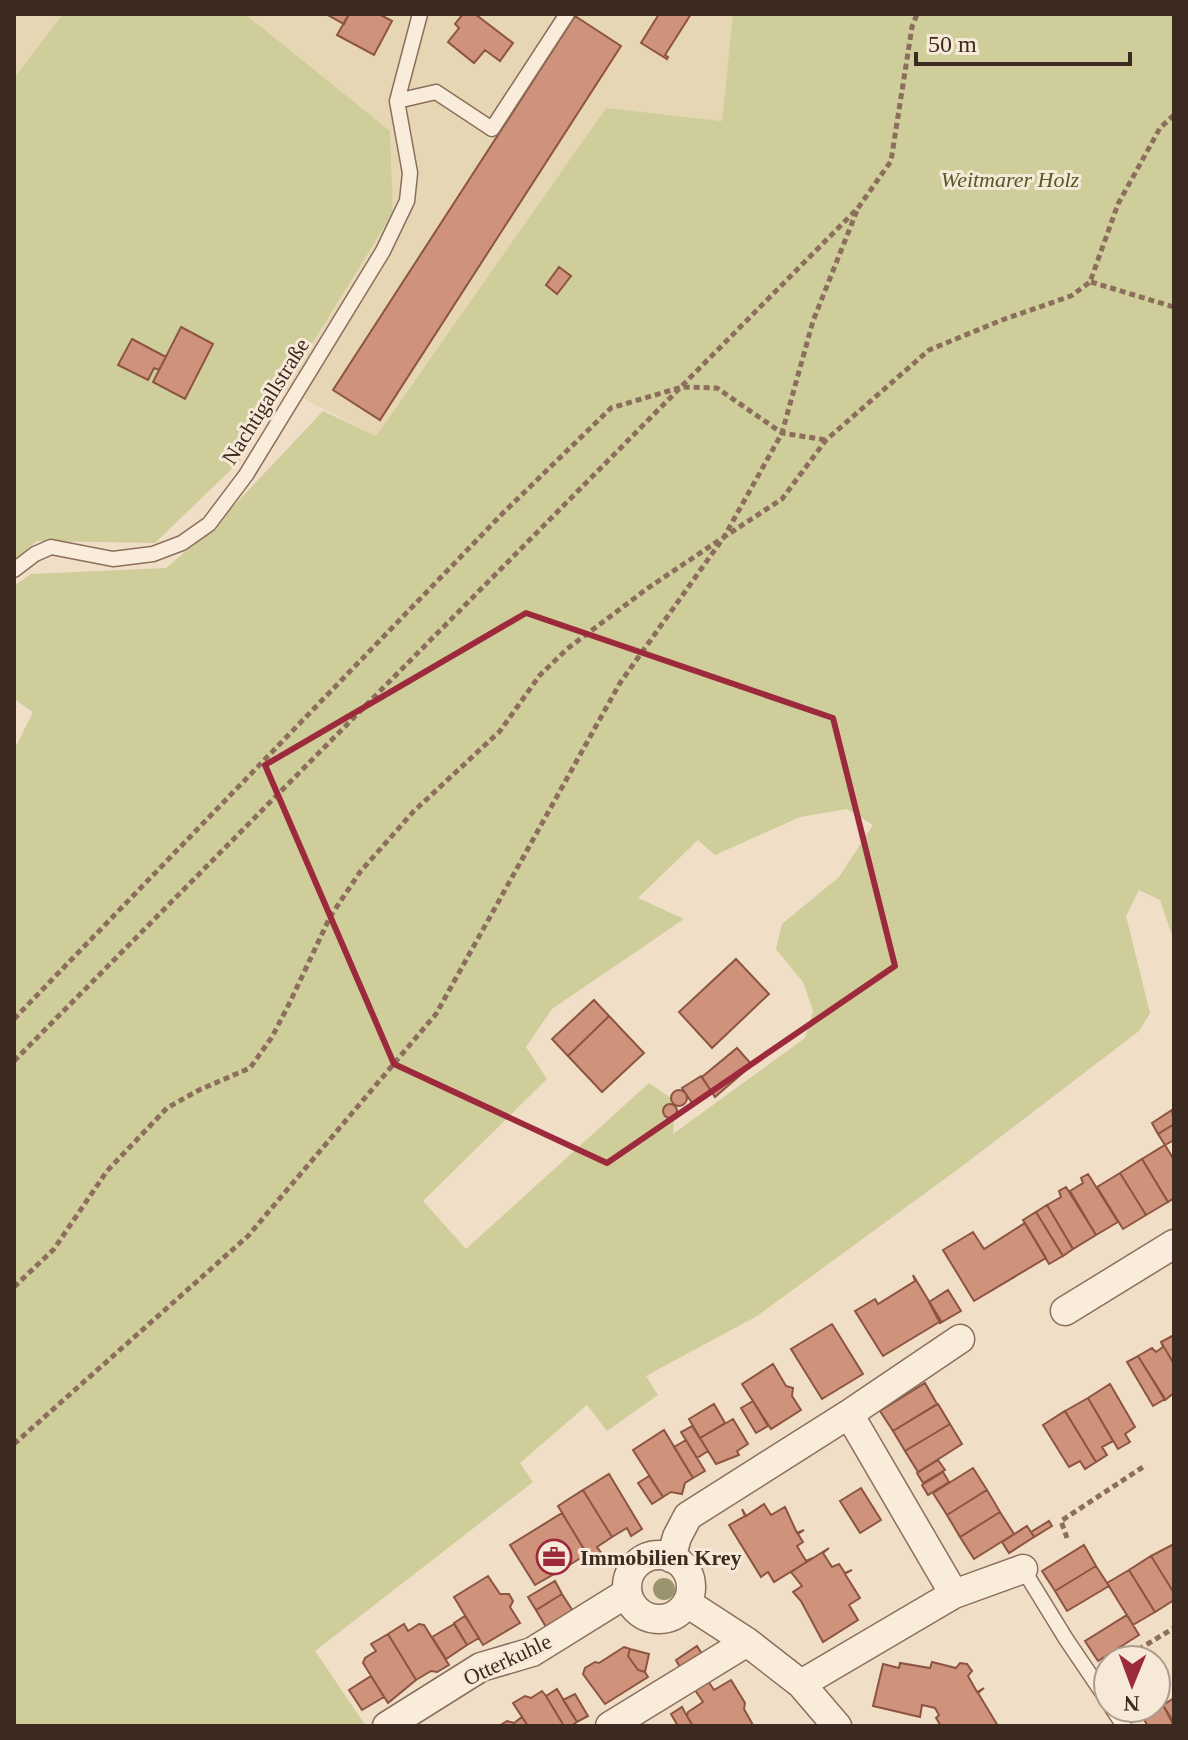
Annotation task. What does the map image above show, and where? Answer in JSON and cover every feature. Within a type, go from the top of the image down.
[{"type":"street","points":[[1065,1311],[1174,1244]]},
{"type":"street","points":[[671,1558],[688,1516],[960,1339]]},
{"type":"street","points":[[849,1414],[954,1594]]},
{"type":"street","points":[[652,1556],[671,1558],[687,1572],[691,1593],[687,1603],[670,1617],[648,1618],[631,1604],[627,1583],[635,1565],[652,1556]]},
{"type":"street","points":[[801,1684],[954,1594],[1023,1569]]},
{"type":"street","name":"Otterkuhle","points":[[387,1726],[481,1667],[532,1652],[627,1593]]},
{"type":"street","points":[[687,1603],[747,1642],[801,1684],[837,1726]]},
{"type":"street","points":[[610,1726],[747,1642]]},
{"type":"lane","name":"Nachtigallstraße","points":[[14,570],[35,554],[51,547],[113,559],[153,554],[182,543],[209,524],[246,475],[397,226],[407,201],[410,173],[397,101],[420,14]]},
{"type":"lane","points":[[397,101],[436,92],[492,129],[567,14]]},
{"type":"lane","points":[[1023,1569],[1092,1677]]},
{"type":"path","points":[[14,1061],[858,208],[891,161],[912,27],[917,14]]},
{"type":"path","points":[[14,1287],[54,1249],[107,1171],[167,1108],[250,1068],[284,1014],[330,917],[360,872],[413,812],[500,731],[540,675],[567,649],[648,588],[782,499],[826,440],[929,350],[1071,296],[1090,282],[1118,204],[1160,128],[1174,115]]},
{"type":"path","points":[[14,1444],[248,1236],[436,1014],[620,683],[724,537],[782,433],[813,321],[858,208]]},
{"type":"path","points":[[1090,282],[1174,307]]},
{"type":"path","points":[[14,1019],[503,513],[611,408],[682,387],[717,388],[782,433],[826,440]]},
{"type":"path","points":[[1067,1538],[1061,1521],[1146,1465]]},
{"type":"path","points":[[1148,1644],[1174,1628]]},
{"type":"highlighted area","points":[[526,613],[833,718],[895,966],[607,1163],[394,1064],[265,765]]},
{"type":"shaded area","points":[[14,14],[63,14],[14,78]]},
{"type":"shaded area","points":[[245,14],[733,14],[722,121],[606,108],[376,436],[285,389],[393,213],[390,132]]},
{"type":"green space","points":[[63,14],[245,14],[390,131],[393,213],[239,462],[155,543],[37,541],[14,559],[14,78]]},
{"type":"green space","name":"Weitmarer Holz","points":[[733,14],[1174,14],[1174,941],[1160,900],[1139,890],[1126,916],[1150,1013],[1139,1031],[957,1170],[757,1316],[646,1376],[658,1395],[607,1431],[587,1405],[520,1463],[533,1482],[315,1651],[366,1726],[14,1726],[14,750],[33,712],[14,699],[14,586],[31,574],[166,568],[212,529],[323,411],[376,436],[606,108],[722,121]],"holes":[[[847,809],[873,825],[839,877],[782,924],[776,949],[803,982],[813,1011],[805,1038],[673,1134],[675,1101],[649,1083],[466,1249],[423,1201],[547,1079],[526,1047],[552,1009],[684,919],[638,898],[698,840],[715,855],[800,817]]]},
{"type":"building","points":[[326,14],[349,14],[344,24]]},
{"type":"building","points":[[349,14],[379,14],[392,21],[374,55],[337,35]]},
{"type":"building","points":[[463,14],[475,14],[513,43],[500,61],[485,50],[474,63],[448,42],[459,28],[455,24]]},
{"type":"building","points":[[659,14],[691,14],[665,55],[667,59],[641,43]]},
{"type":"building","points":[[575,16],[621,46],[380,420],[333,390]]},
{"type":"building","points":[[559,267],[571,276],[557,294],[546,285]]},
{"type":"building","points":[[181,327],[213,344],[185,399],[153,382]]},
{"type":"building","points":[[132,339],[166,357],[159,370],[154,368],[148,380],[118,365]]},
{"type":"building","points":[[736,959],[769,994],[712,1048],[679,1012]]},
{"type":"building","points":[[594,1000],[609,1016],[568,1056],[552,1039]]},
{"type":"building","points":[[609,1016],[644,1053],[602,1092],[568,1056]]},
{"type":"building","points":[[737,1048],[752,1065],[715,1097],[702,1077]]},
{"type":"building","points":[[701,1076],[711,1091],[692,1103],[682,1088]]},
{"type":"building","points":[[679,1090],[687,1098],[679,1106],[671,1098]]},
{"type":"building","points":[[670,1104],[677,1111],[670,1118],[663,1111]]},
{"type":"building","points":[[1172,1110],[1174,1124],[1158,1134],[1152,1123]]},
{"type":"building","points":[[1174,1124],[1174,1140],[1165,1145],[1158,1134]]},
{"type":"building","points":[[1165,1145],[1174,1160],[1174,1198],[1168,1202],[1142,1159]]},
{"type":"building","points":[[1142,1159],[1168,1202],[1146,1215],[1120,1173]]},
{"type":"building","points":[[1120,1173],[1146,1215],[1123,1229],[1097,1187]]},
{"type":"building","points":[[1088,1174],[1118,1222],[1096,1235],[1070,1191],[1083,1183],[1081,1178]]},
{"type":"building","points":[[1066,1187],[1096,1235],[1073,1249],[1047,1205],[1061,1197],[1059,1191]]},
{"type":"building","points":[[1047,1205],[1073,1249],[1063,1256],[1036,1212]]},
{"type":"building","points":[[1036,1212],[1063,1256],[1049,1264],[1023,1220]]},
{"type":"building","points":[[1025,1223],[1046,1258],[974,1301],[943,1250],[973,1232],[984,1249]]},
{"type":"building","points":[[913,1275],[941,1321],[883,1356],[855,1311],[875,1299],[878,1304],[915,1281]]},
{"type":"building","points":[[948,1290],[961,1311],[940,1323],[929,1302]]},
{"type":"building","points":[[832,1324],[863,1374],[822,1399],[791,1349]]},
{"type":"building","points":[[1174,1335],[1174,1364],[1161,1342]]},
{"type":"building","points":[[1161,1342],[1174,1364],[1174,1393],[1165,1400],[1138,1356],[1152,1348],[1156,1352],[1163,1347]]},
{"type":"building","points":[[1138,1356],[1165,1399],[1153,1406],[1127,1362]]},
{"type":"building","points":[[773,1364],[786,1386],[793,1388],[792,1396],[801,1410],[771,1429],[742,1384]]},
{"type":"building","points":[[925,1383],[937,1404],[893,1431],[880,1411]]},
{"type":"building","points":[[1110,1384],[1135,1427],[1125,1434],[1130,1442],[1118,1449],[1088,1398]]},
{"type":"building","points":[[1088,1398],[1113,1441],[1102,1447],[1107,1455],[1096,1462],[1065,1411]]},
{"type":"building","points":[[753,1401],[768,1426],[756,1433],[741,1408]]},
{"type":"building","points":[[714,1404],[725,1423],[700,1438],[689,1419]]},
{"type":"building","points":[[938,1404],[950,1424],[905,1451],[893,1431]]},
{"type":"building","points":[[1065,1411],[1096,1462],[1085,1469],[1080,1461],[1069,1467],[1043,1425]]},
{"type":"building","points":[[733,1419],[748,1444],[737,1451],[739,1455],[716,1464],[700,1438]]},
{"type":"building","points":[[950,1424],[962,1444],[918,1472],[905,1451]]},
{"type":"building","points":[[692,1426],[708,1451],[697,1458],[681,1432]]},
{"type":"building","points":[[664,1430],[693,1478],[685,1483],[682,1494],[671,1492],[663,1497],[633,1450]]},
{"type":"building","points":[[686,1440],[705,1471],[693,1478],[674,1447]]},
{"type":"building","points":[[938,1460],[945,1470],[923,1483],[917,1473]]},
{"type":"building","points":[[973,1468],[987,1490],[947,1515],[933,1493]]},
{"type":"building","points":[[943,1472],[949,1482],[928,1495],[922,1485]]},
{"type":"building","points":[[609,1474],[642,1529],[631,1536],[627,1528],[612,1537],[583,1490]]},
{"type":"building","points":[[649,1476],[663,1497],[652,1504],[638,1483]]},
{"type":"building","points":[[861,1488],[881,1520],[860,1533],[840,1501]]},
{"type":"building","points":[[583,1490],[612,1537],[597,1547],[602,1554],[591,1561],[558,1506]]},
{"type":"building","points":[[987,1490],[1000,1512],[960,1537],[947,1515]]},
{"type":"building","points":[[764,1504],[771,1515],[785,1507],[797,1533],[804,1530],[798,1534],[803,1542],[797,1546],[806,1561],[813,1558],[774,1582],[768,1572],[761,1577],[729,1525],[745,1516],[742,1509],[746,1516]]},
{"type":"building","points":[[1000,1512],[1014,1534],[974,1559],[960,1537]]},
{"type":"building","points":[[562,1513],[587,1554],[563,1569],[561,1566],[535,1585],[510,1545]]},
{"type":"building","points":[[1049,1521],[1052,1526],[1034,1537],[1031,1532]]},
{"type":"building","points":[[1027,1526],[1034,1537],[1009,1553],[1002,1542]]},
{"type":"building","points":[[1174,1544],[1174,1593],[1151,1556]]},
{"type":"building","points":[[1084,1545],[1096,1566],[1055,1591],[1042,1571]]},
{"type":"building","points":[[829,1548],[823,1553],[832,1567],[839,1564],[845,1573],[852,1570],[845,1574],[860,1598],[849,1605],[858,1620],[823,1642],[793,1592],[802,1586],[791,1572]]},
{"type":"building","points":[[1151,1556],[1174,1593],[1174,1600],[1155,1612],[1129,1570]]},
{"type":"building","points":[[1096,1566],[1109,1586],[1067,1611],[1055,1591]]},
{"type":"building","points":[[1129,1570],[1155,1612],[1133,1625],[1107,1583]]},
{"type":"building","points":[[488,1576],[500,1594],[509,1594],[513,1601],[510,1607],[520,1623],[483,1645],[454,1597]]},
{"type":"building","points":[[555,1581],[562,1594],[536,1610],[528,1597]]},
{"type":"building","points":[[562,1594],[576,1616],[549,1632],[536,1610]]},
{"type":"building","points":[[1127,1615],[1139,1635],[1125,1644],[1092,1644],[1092,1652],[1085,1641]]},
{"type":"building","points":[[465,1616],[479,1638],[467,1645],[454,1623]]},
{"type":"building","points":[[404,1624],[408,1631],[419,1624],[424,1625],[449,1665],[416,1680],[388,1634]]},
{"type":"building","points":[[454,1624],[467,1645],[446,1659],[432,1637]]},
{"type":"building","points":[[388,1634],[416,1680],[388,1703],[363,1663],[376,1651],[371,1644]]},
{"type":"building","points":[[697,1646],[704,1657],[682,1671],[676,1660]]},
{"type":"building","points":[[624,1647],[630,1649],[628,1656],[638,1670],[648,1677],[605,1704],[583,1674],[585,1668]]},
{"type":"building","points":[[630,1649],[649,1654],[645,1672],[638,1670],[628,1656]]},
{"type":"building","points":[[932,1662],[956,1668],[960,1663],[967,1664],[972,1671],[968,1676],[977,1692],[984,1688],[978,1693],[998,1726],[941,1726],[935,1708],[922,1705],[920,1717],[873,1706],[883,1664],[899,1668],[900,1663],[930,1668]]},
{"type":"building","points":[[371,1676],[384,1697],[362,1710],[349,1690]]},
{"type":"building","points":[[731,1680],[745,1703],[744,1709],[753,1725],[693,1726],[688,1712],[703,1702],[695,1690],[708,1681],[714,1690]]},
{"type":"building","points":[[557,1689],[577,1722],[571,1726],[564,1726],[546,1696]]},
{"type":"building","points":[[542,1691],[564,1726],[528,1726],[513,1703]]},
{"type":"building","points":[[575,1694],[588,1716],[577,1722],[563,1700]]},
{"type":"building","points":[[1174,1698],[1174,1723],[1172,1720]]},
{"type":"building","points":[[682,1707],[693,1726],[678,1726],[671,1714]]},
{"type":"building","points":[[522,1717],[528,1726],[499,1726],[507,1721],[514,1723]]},
{"type":"building","points":[[1172,1722],[1174,1726],[1148,1726]]},
{"type":"place","name":"Immobilien Krey","points":[[554,1557]]}]
